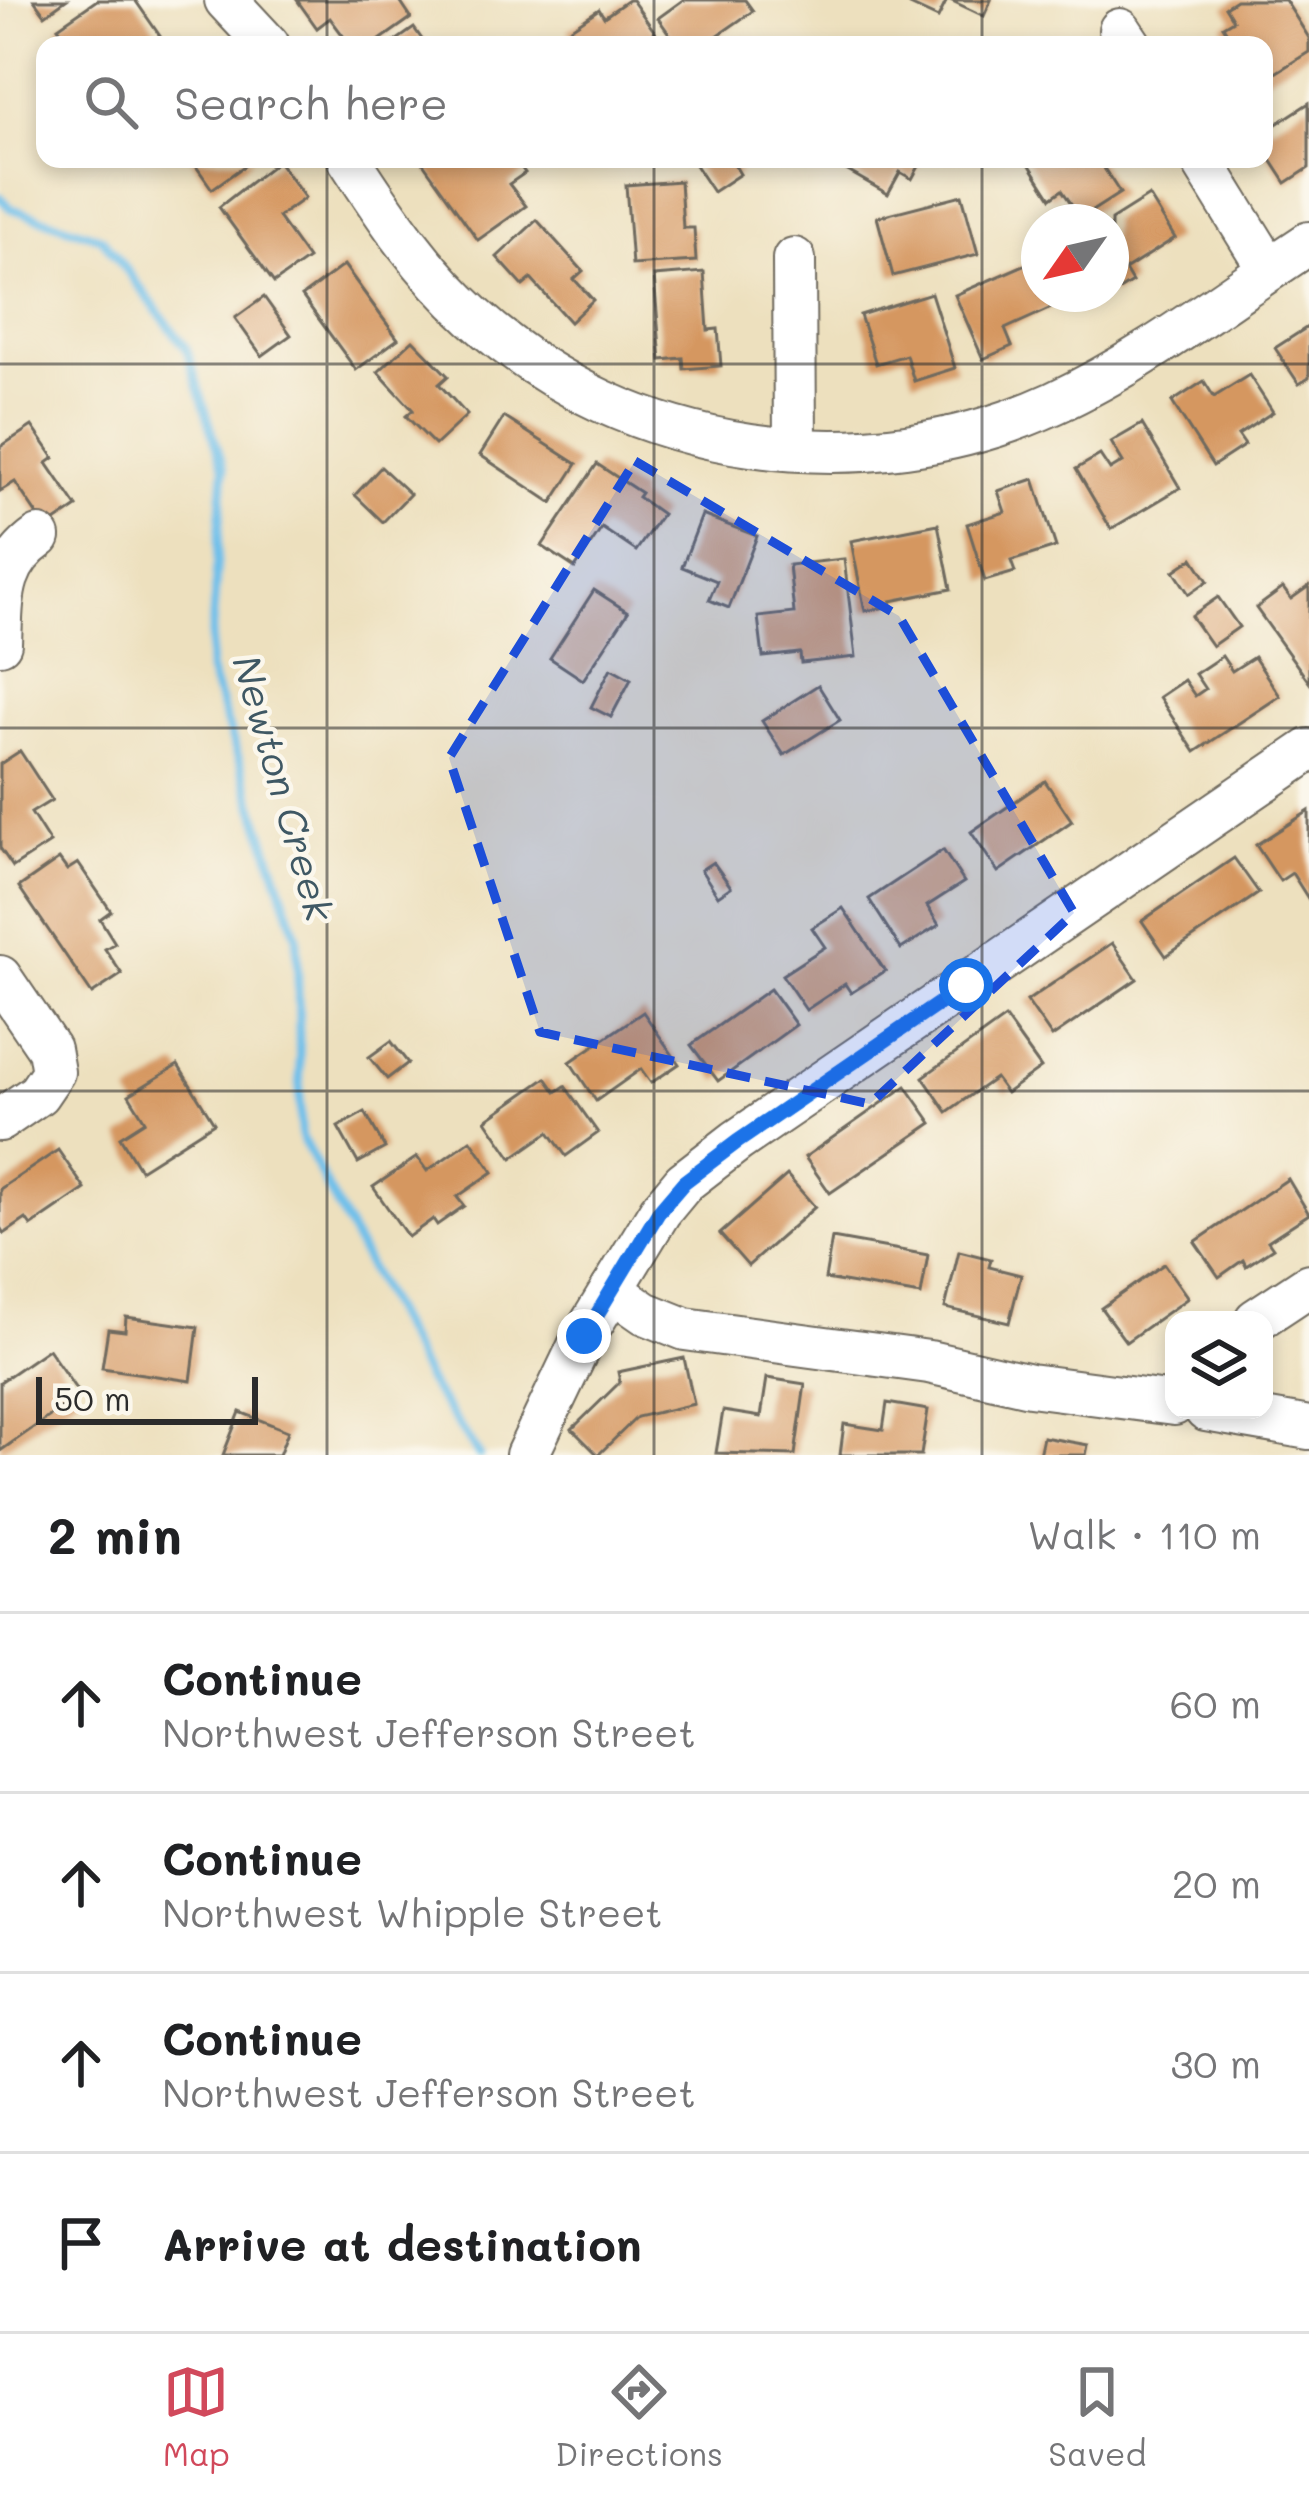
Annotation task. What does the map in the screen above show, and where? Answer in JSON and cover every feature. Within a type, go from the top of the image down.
[{"type":"street","points":[[226,0],[260,36]]},
{"type":"street","points":[[355,168],[430,275],[476,319],[536,364],[601,402],[657,424],[719,439],[795,449],[861,453],[926,445],[1052,404],[1119,369],[1309,244]]},
{"type":"street","points":[[1207,168],[1269,269]]},
{"type":"street","points":[[794,260],[795,449]]},
{"type":"street","points":[[0,644],[4,576],[10,562],[40,537]]},
{"type":"street","points":[[527,1455],[584,1336],[660,1210],[684,1182],[1309,750]]},
{"type":"street","points":[[0,977],[49,1049],[53,1072],[38,1094],[0,1120]]},
{"type":"street","points":[[1273,1311],[1309,1285]]},
{"type":"street","points":[[612,1290],[645,1313],[685,1329],[928,1362],[1030,1384],[1162,1393]]},
{"type":"highlighted area","points":[[635,461],[899,616],[1074,913],[870,1104],[540,1032],[449,758]]},
{"type":"building","points":[[34,0],[66,0],[45,15]]},
{"type":"building","points":[[97,0],[135,0],[160,36],[64,36],[58,27]]},
{"type":"building","points":[[297,0],[399,0],[411,18],[386,36],[343,36],[330,18],[317,28]]},
{"type":"building","points":[[632,0],[658,36],[572,36],[568,30],[599,9],[604,17]]},
{"type":"building","points":[[683,0],[745,0],[753,11],[717,36],[671,36],[658,18]]},
{"type":"building","points":[[912,0],[947,0],[938,18],[910,5]]},
{"type":"building","points":[[950,0],[991,0],[984,16]]},
{"type":"building","points":[[1236,0],[1285,0],[1309,38],[1309,52],[1273,74],[1273,36],[1229,36],[1223,26],[1233,20],[1225,7]]},
{"type":"building","points":[[1309,103],[1309,168],[1286,183],[1273,163],[1273,126]]},
{"type":"building","points":[[197,168],[241,168],[212,189]]},
{"type":"building","points":[[269,168],[283,168],[305,198],[278,217],[308,259],[274,283],[219,207]]},
{"type":"building","points":[[427,168],[521,168],[525,173],[509,184],[526,206],[478,240]]},
{"type":"building","points":[[697,168],[736,168],[740,174],[713,192]]},
{"type":"building","points":[[842,168],[918,168],[912,179],[900,172],[888,194]]},
{"type":"building","points":[[1032,168],[1104,168],[1120,193],[1103,204],[1072,204],[1062,190],[1051,198]]},
{"type":"building","points":[[680,181],[683,228],[694,228],[696,261],[632,265],[626,185]]},
{"type":"building","points":[[962,195],[978,254],[893,276],[877,217]]},
{"type":"building","points":[[1149,196],[1175,238],[1129,267],[1129,209]]},
{"type":"building","points":[[537,220],[583,271],[574,279],[593,300],[570,322],[531,279],[523,286],[497,257]]},
{"type":"building","points":[[344,265],[398,339],[356,370],[302,296]]},
{"type":"building","points":[[1021,266],[1021,312],[1042,312],[1005,329],[1012,346],[983,359],[955,295]]},
{"type":"building","points":[[704,272],[708,330],[718,329],[721,366],[684,369],[683,358],[661,360],[654,276]]},
{"type":"building","points":[[931,293],[955,368],[914,381],[906,355],[876,364],[860,315]]},
{"type":"building","points":[[264,297],[291,335],[262,356],[235,318]]},
{"type":"building","points":[[1309,326],[1309,378],[1299,384],[1275,348]]},
{"type":"building","points":[[413,340],[448,376],[439,384],[467,415],[435,445],[406,416],[413,410],[378,372]]},
{"type":"building","points":[[1249,375],[1273,412],[1238,435],[1245,445],[1213,466],[1172,402],[1204,381],[1214,397]]},
{"type":"building","points":[[504,417],[577,464],[552,503],[480,455]]},
{"type":"building","points":[[1142,424],[1180,488],[1111,529],[1076,469],[1100,455],[1110,470],[1123,462],[1111,442]]},
{"type":"building","points":[[32,426],[54,458],[47,463],[77,507],[46,528],[15,482],[0,491],[0,447]]},
{"type":"building","points":[[597,464],[641,493],[638,497],[662,514],[636,551],[602,528],[575,568],[542,546]]},
{"type":"building","points":[[381,467],[410,494],[383,522],[355,495]]},
{"type":"building","points":[[1034,479],[1056,547],[1011,561],[1015,572],[985,581],[967,524],[1005,512],[998,491]]},
{"type":"building","points":[[702,515],[757,536],[729,608],[709,600],[717,581],[682,567]]},
{"type":"building","points":[[938,524],[951,589],[865,611],[851,541]]},
{"type":"building","points":[[1193,558],[1208,581],[1189,594],[1174,571]]},
{"type":"building","points":[[844,559],[856,657],[801,663],[800,653],[763,657],[758,617],[794,613],[789,565]]},
{"type":"building","points":[[1309,586],[1309,682],[1256,608],[1283,588],[1291,599]]},
{"type":"building","points":[[594,590],[628,612],[583,680],[550,658]]},
{"type":"building","points":[[1218,597],[1239,627],[1212,646],[1191,616]]},
{"type":"building","points":[[1222,656],[1232,671],[1254,657],[1280,696],[1195,752],[1159,697],[1184,680],[1195,696],[1205,689],[1195,674]]},
{"type":"building","points":[[611,668],[631,679],[611,717],[591,707]]},
{"type":"building","points":[[818,685],[840,720],[784,755],[762,721]]},
{"type":"building","points":[[20,751],[52,800],[31,813],[50,843],[13,867],[0,848],[0,764]]},
{"type":"building","points":[[1045,781],[1072,821],[998,872],[971,832]]},
{"type":"building","points":[[1309,811],[1309,900],[1292,873],[1280,881],[1256,845]]},
{"type":"building","points":[[943,850],[964,882],[927,906],[939,925],[901,949],[869,899]]},
{"type":"building","points":[[1234,858],[1259,893],[1166,956],[1142,921]]},
{"type":"building","points":[[59,859],[67,870],[78,863],[111,911],[100,919],[115,943],[105,949],[122,974],[92,994],[19,887]]},
{"type":"building","points":[[713,862],[731,887],[718,896],[701,870]]},
{"type":"building","points":[[843,908],[885,971],[851,993],[845,984],[806,1010],[782,975],[825,947],[812,928]]},
{"type":"building","points":[[1112,943],[1137,979],[1052,1037],[1027,1001]]},
{"type":"building","points":[[770,989],[796,1025],[718,1081],[691,1045]]},
{"type":"building","points":[[643,1012],[679,1064],[651,1083],[641,1069],[596,1101],[570,1062]]},
{"type":"building","points":[[1005,1018],[1041,1068],[1006,1093],[995,1078],[947,1112],[923,1077]]},
{"type":"building","points":[[391,1041],[408,1063],[387,1079],[369,1057]]},
{"type":"building","points":[[178,1065],[214,1123],[140,1170],[120,1137],[145,1121],[129,1095]]},
{"type":"building","points":[[546,1078],[556,1092],[565,1086],[598,1133],[566,1156],[549,1132],[512,1158],[486,1120]]},
{"type":"building","points":[[906,1086],[932,1123],[830,1193],[805,1157]]},
{"type":"building","points":[[365,1112],[385,1148],[358,1163],[338,1127]]},
{"type":"building","points":[[471,1140],[493,1172],[457,1197],[464,1206],[437,1225],[433,1219],[408,1237],[373,1187],[417,1157],[427,1171]]},
{"type":"building","points":[[58,1150],[85,1189],[31,1226],[26,1219],[4,1234],[0,1189]]},
{"type":"building","points":[[787,1175],[815,1207],[748,1266],[720,1234]]},
{"type":"building","points":[[1288,1179],[1309,1214],[1268,1241],[1273,1248],[1246,1266],[1243,1260],[1219,1277],[1195,1242]]},
{"type":"building","points":[[832,1238],[928,1255],[921,1295],[825,1279]]},
{"type":"building","points":[[959,1251],[991,1259],[989,1267],[1021,1275],[1009,1323],[945,1308]]},
{"type":"building","points":[[1164,1264],[1188,1298],[1126,1342],[1101,1308]]},
{"type":"building","points":[[126,1317],[198,1327],[191,1381],[102,1368],[108,1329],[125,1331]]},
{"type":"building","points":[[48,1349],[80,1395],[0,1451],[0,1382]]},
{"type":"building","points":[[684,1358],[694,1404],[637,1417],[598,1455],[572,1429],[620,1382],[618,1372]]},
{"type":"building","points":[[767,1378],[805,1384],[795,1455],[716,1453],[723,1411],[761,1417]]},
{"type":"building","points":[[887,1403],[928,1410],[921,1455],[840,1455],[844,1424],[883,1430]]},
{"type":"building","points":[[240,1412],[288,1431],[279,1455],[223,1455]]},
{"type":"building","points":[[1043,1437],[1088,1445],[1086,1455],[1039,1455]]},
{"type":"waterway","name":"Newton Creek","points":[[0,197],[10,208],[102,238],[186,348],[224,469],[209,669],[297,936],[301,1136],[429,1384],[479,1455]]},
{"type":"route","points":[[584,1336],[660,1210],[684,1182],[966,985]]}]
